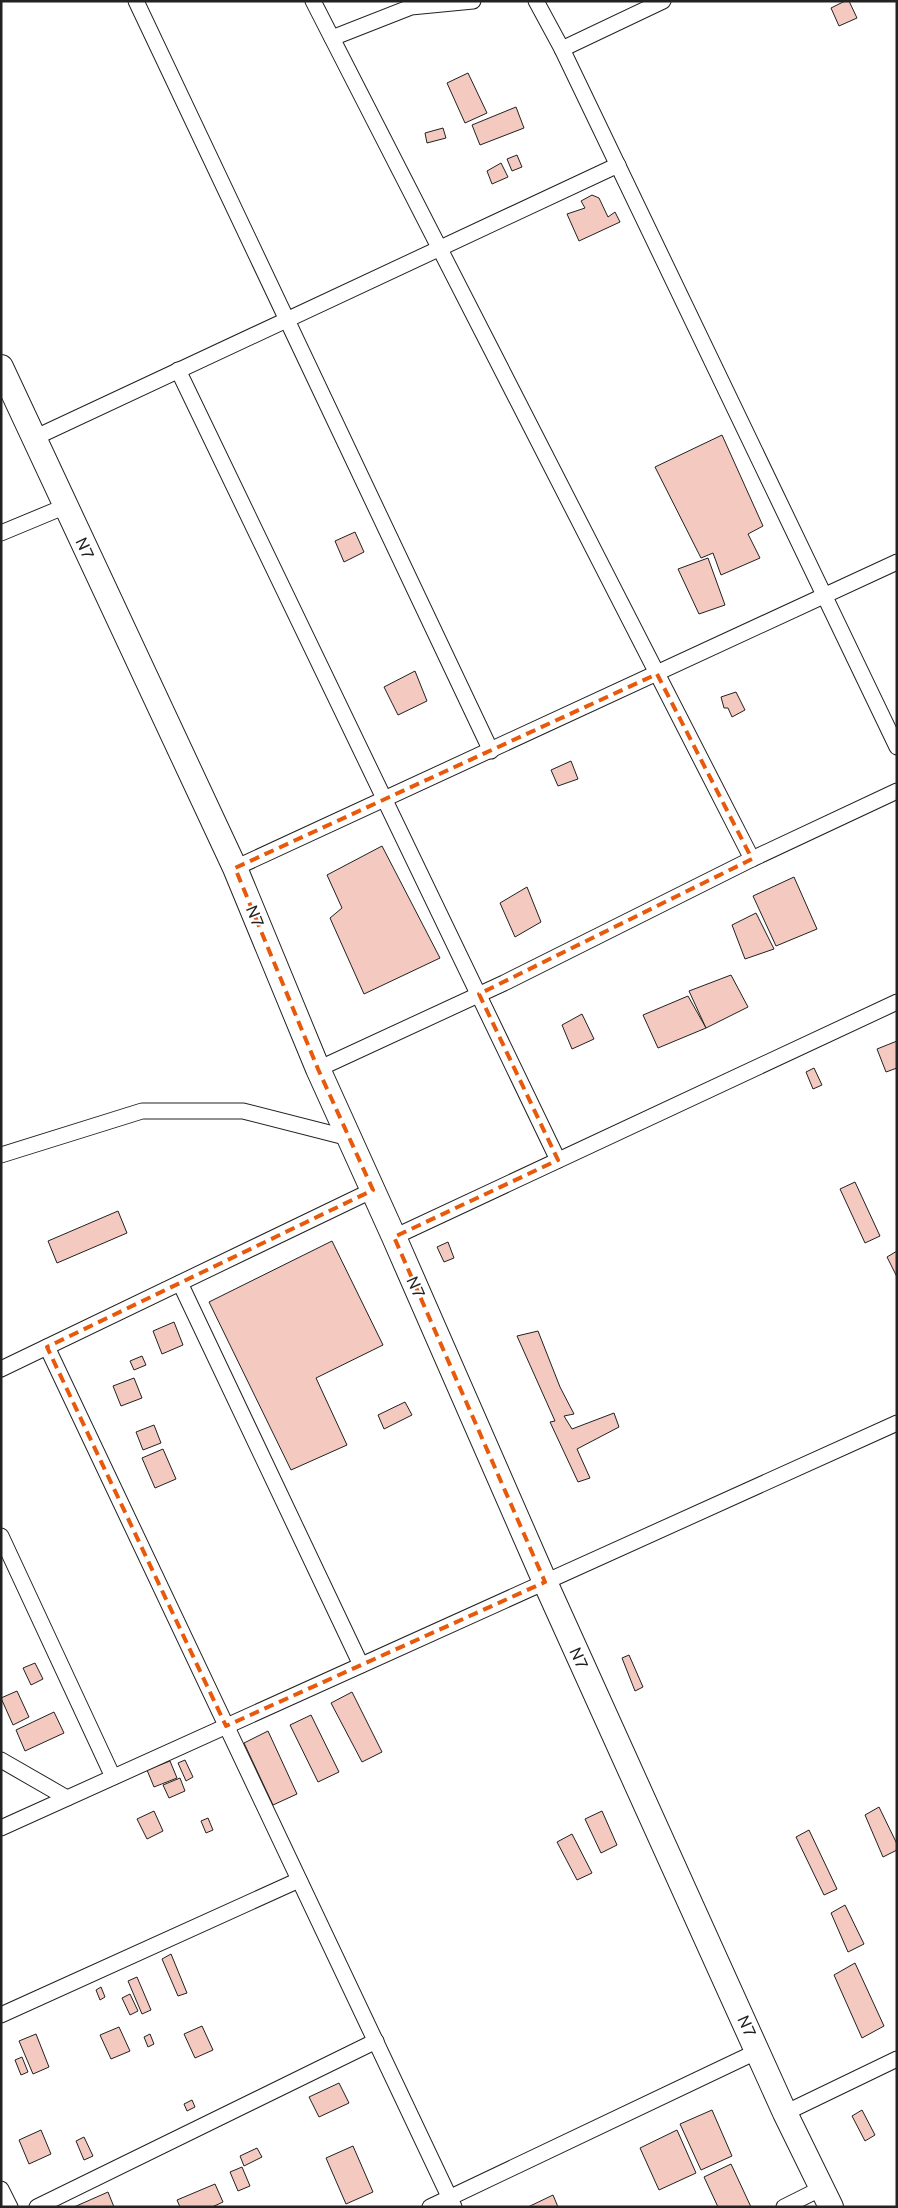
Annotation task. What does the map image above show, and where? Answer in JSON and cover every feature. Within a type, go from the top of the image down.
[{"type":"main road","name":"N7","points":[[1,367],[235,868],[318,1069],[394,1237],[545,1582],[785,2113],[826,2198]]},
{"type":"street","points":[[136,1],[491,751]]},
{"type":"street","points":[[313,1],[752,859]]},
{"type":"street","points":[[332,38],[411,7],[473,1]]},
{"type":"street","points":[[536,1],[562,49],[897,747]]},
{"type":"street","points":[[562,49],[663,1]]},
{"type":"street","points":[[34,438],[618,165]]},
{"type":"street","points":[[178,370],[558,1160]]},
{"type":"street","points":[[1,533],[66,506]]},
{"type":"street","points":[[235,868],[897,562]]},
{"type":"street","points":[[318,1069],[479,994],[752,859],[897,791]]},
{"type":"street","points":[[394,1237],[897,1002]]},
{"type":"street","points":[[1,1155],[142,1111],[243,1111],[349,1138]]},
{"type":"street","points":[[1,1369],[373,1190]]},
{"type":"street","points":[[180,1283],[361,1665]]},
{"type":"street","points":[[47,1347],[452,2202]]},
{"type":"street","points":[[1,1828],[897,1423]]},
{"type":"street","points":[[1,1536],[113,1777]]},
{"type":"street","points":[[1,1760],[67,1798]]},
{"type":"street","points":[[1,2015],[299,1880]]},
{"type":"street","points":[[37,2207],[376,2041]]},
{"type":"street","points":[[430,2207],[452,2202],[758,2051]]},
{"type":"street","points":[[785,2113],[897,2059]]},
{"type":"street","points":[[1,2189],[10,2207]]},
{"type":"street","points":[[784,2207],[826,2198]]},
{"type":"highlighted area","points":[[657,674],[752,859],[479,994],[558,1160],[394,1237],[545,1582],[226,1726],[47,1347],[373,1190],[318,1069],[235,868]]},
{"type":"building","points":[[849,1],[857,18],[839,26],[831,8]]},
{"type":"building","points":[[468,73],[487,113],[465,123],[447,83]]},
{"type":"building","points":[[516,107],[524,128],[480,145],[472,125]]},
{"type":"building","points":[[443,128],[446,138],[427,143],[425,133]]},
{"type":"building","points":[[517,155],[522,167],[512,171],[507,159]]},
{"type":"building","points":[[501,163],[508,177],[492,184],[487,171]]},
{"type":"building","points":[[592,195],[599,198],[608,217],[615,212],[620,222],[579,241],[567,214],[585,208],[581,201]]},
{"type":"building","points":[[722,435],[763,526],[748,534],[760,558],[721,575],[713,553],[701,558],[655,467]]},
{"type":"building","points":[[355,532],[364,552],[344,562],[335,541]]},
{"type":"building","points":[[708,558],[725,605],[699,614],[678,569]]},
{"type":"building","points":[[415,671],[427,701],[398,715],[384,687]]},
{"type":"building","points":[[736,692],[745,710],[732,717],[728,708],[724,708],[721,697]]},
{"type":"building","points":[[571,761],[578,779],[558,786],[551,770]]},
{"type":"building","points":[[382,846],[440,958],[364,994],[330,918],[342,908],[327,875]]},
{"type":"building","points":[[794,877],[817,929],[776,946],[753,896]]},
{"type":"building","points":[[527,887],[541,922],[515,937],[500,903]]},
{"type":"building","points":[[756,913],[774,949],[745,959],[732,925]]},
{"type":"building","points":[[731,975],[748,1007],[706,1028],[689,991]]},
{"type":"building","points":[[688,996],[706,1028],[658,1048],[643,1015]]},
{"type":"building","points":[[582,1014],[594,1039],[572,1049],[562,1025]]},
{"type":"building","points":[[897,1041],[897,1068],[886,1072],[877,1049]]},
{"type":"building","points":[[814,1068],[822,1085],[813,1089],[806,1072]]},
{"type":"building","points":[[855,1182],[880,1236],[865,1243],[840,1189]]},
{"type":"building","points":[[118,1211],[127,1233],[57,1263],[48,1241]]},
{"type":"building","points":[[332,1241],[383,1345],[316,1378],[347,1445],[291,1470],[209,1302]]},
{"type":"building","points":[[448,1242],[454,1258],[444,1262],[437,1247]]},
{"type":"building","points":[[897,1251],[897,1277],[887,1257]]},
{"type":"building","points":[[174,1322],[183,1345],[162,1354],[153,1331]]},
{"type":"building","points":[[538,1331],[560,1387],[574,1414],[564,1416],[572,1429],[614,1413],[619,1427],[577,1449],[590,1478],[578,1482],[550,1422],[555,1421],[517,1336]]},
{"type":"building","points":[[142,1356],[146,1365],[134,1370],[130,1361]]},
{"type":"building","points":[[134,1378],[142,1398],[121,1406],[113,1386]]},
{"type":"building","points":[[405,1402],[412,1415],[384,1429],[378,1415]]},
{"type":"building","points":[[154,1425],[161,1443],[143,1450],[136,1432]]},
{"type":"building","points":[[163,1449],[176,1479],[155,1488],[142,1458]]},
{"type":"building","points":[[629,1655],[643,1687],[635,1691],[622,1658]]},
{"type":"building","points":[[35,1663],[43,1679],[31,1685],[23,1668]]},
{"type":"building","points":[[17,1691],[29,1717],[13,1725],[1,1698]]},
{"type":"building","points":[[352,1692],[382,1752],[362,1762],[331,1703]]},
{"type":"building","points":[[54,1712],[64,1733],[25,1751],[16,1730]]},
{"type":"building","points":[[311,1715],[339,1772],[318,1782],[290,1725]]},
{"type":"building","points":[[268,1731],[297,1794],[273,1805],[244,1743]]},
{"type":"building","points":[[185,1760],[193,1777],[186,1781],[178,1763]]},
{"type":"building","points":[[170,1761],[177,1778],[154,1787],[147,1770]]},
{"type":"building","points":[[180,1778],[185,1791],[169,1798],[163,1785]]},
{"type":"building","points":[[879,1807],[897,1844],[897,1850],[883,1857],[865,1815]]},
{"type":"building","points":[[154,1811],[163,1831],[147,1839],[137,1819]]},
{"type":"building","points":[[602,1811],[617,1845],[601,1853],[585,1819]]},
{"type":"building","points":[[208,1818],[213,1830],[206,1833],[201,1821]]},
{"type":"building","points":[[809,1830],[837,1889],[824,1895],[796,1837]]},
{"type":"building","points":[[572,1834],[592,1873],[577,1880],[557,1842]]},
{"type":"building","points":[[845,1905],[864,1944],[848,1952],[831,1913]]},
{"type":"building","points":[[171,1954],[187,1993],[178,1996],[162,1959]]},
{"type":"building","points":[[855,1963],[884,2026],[862,2038],[834,1975]]},
{"type":"building","points":[[137,1977],[151,2010],[142,2014],[128,1981]]},
{"type":"building","points":[[101,1987],[105,1997],[100,2000],[96,1990]]},
{"type":"building","points":[[130,1994],[138,2011],[130,2015],[122,1998]]},
{"type":"building","points":[[202,2026],[213,2050],[195,2058],[184,2034]]},
{"type":"building","points":[[119,2027],[130,2051],[111,2059],[100,2035]]},
{"type":"building","points":[[36,2034],[49,2067],[33,2074],[19,2041]]},
{"type":"building","points":[[150,2034],[154,2044],[148,2047],[144,2037]]},
{"type":"building","points":[[22,2057],[28,2072],[21,2075],[15,2060]]},
{"type":"building","points":[[339,2083],[349,2103],[319,2117],[309,2097]]},
{"type":"building","points":[[192,2100],[195,2107],[187,2111],[184,2104]]},
{"type":"building","points":[[712,2110],[732,2156],[701,2170],[680,2124]]},
{"type":"building","points":[[862,2110],[875,2135],[865,2141],[852,2116]]},
{"type":"building","points":[[41,2130],[51,2154],[29,2164],[19,2140]]},
{"type":"building","points":[[677,2130],[696,2173],[659,2190],[640,2148]]},
{"type":"building","points":[[84,2137],[93,2156],[84,2160],[76,2141]]},
{"type":"building","points":[[353,2146],[373,2192],[346,2204],[326,2158]]},
{"type":"building","points":[[257,2148],[262,2157],[244,2166],[240,2156]]},
{"type":"building","points":[[731,2164],[751,2207],[718,2207],[704,2177]]},
{"type":"building","points":[[242,2167],[250,2186],[238,2191],[230,2172]]},
{"type":"building","points":[[215,2184],[223,2202],[212,2207],[180,2207],[177,2200]]},
{"type":"building","points":[[108,2192],[114,2207],[74,2207]]},
{"type":"building","points":[[553,2195],[558,2207],[528,2207]]}]
